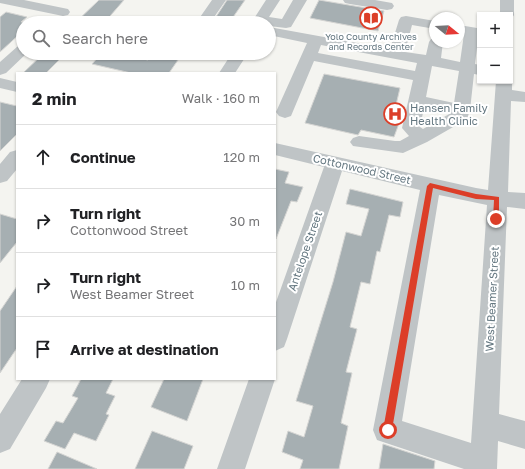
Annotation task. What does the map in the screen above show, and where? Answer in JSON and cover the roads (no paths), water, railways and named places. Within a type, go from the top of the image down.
[{"type":"street","points":[[4,0],[68,8],[59,16]]},
{"type":"street","points":[[208,16],[220,0]]},
{"type":"street","points":[[267,16],[273,0]]},
{"type":"street","points":[[276,24],[286,24],[300,0]]},
{"type":"street","points":[[350,0],[387,6]]},
{"type":"street","points":[[507,0],[507,12]]},
{"type":"street","points":[[396,55],[406,20],[429,24]]},
{"type":"street","points":[[276,29],[316,40],[474,69]]},
{"type":"street","points":[[360,142],[402,147],[461,115],[474,69],[472,31],[465,30]]},
{"type":"street","points":[[284,112],[316,40]]},
{"type":"street","points":[[421,138],[411,128],[422,77],[434,48]]},
{"type":"street","points":[[0,70],[16,55]]},
{"type":"street","points":[[310,56],[422,77]]},
{"type":"street","points":[[228,72],[235,60]]},
{"type":"street","points":[[0,83],[16,87]]},
{"type":"street","points":[[504,88],[525,97]]},
{"type":"street","name":"West Beamer Street","points":[[483,465],[504,88]]},
{"type":"street","points":[[417,102],[462,110]]},
{"type":"street","name":"Cottonwood Street","points":[[276,148],[476,196],[525,201]]},
{"type":"street","points":[[0,176],[16,158]]},
{"type":"street","name":"Antelope Street","points":[[276,337],[335,163]]},
{"type":"street","points":[[430,186],[388,430],[483,465]]},
{"type":"street","points":[[0,439],[36,380]]},
{"type":"street","points":[[231,469],[262,380]]},
{"type":"street","points":[[485,423],[525,436]]},
{"type":"place","name":"Yolo County Archives and Records Center","points":[[371,18]]},
{"type":"place","name":"Hansen Family Health Clinic","points":[[395,114]]}]
